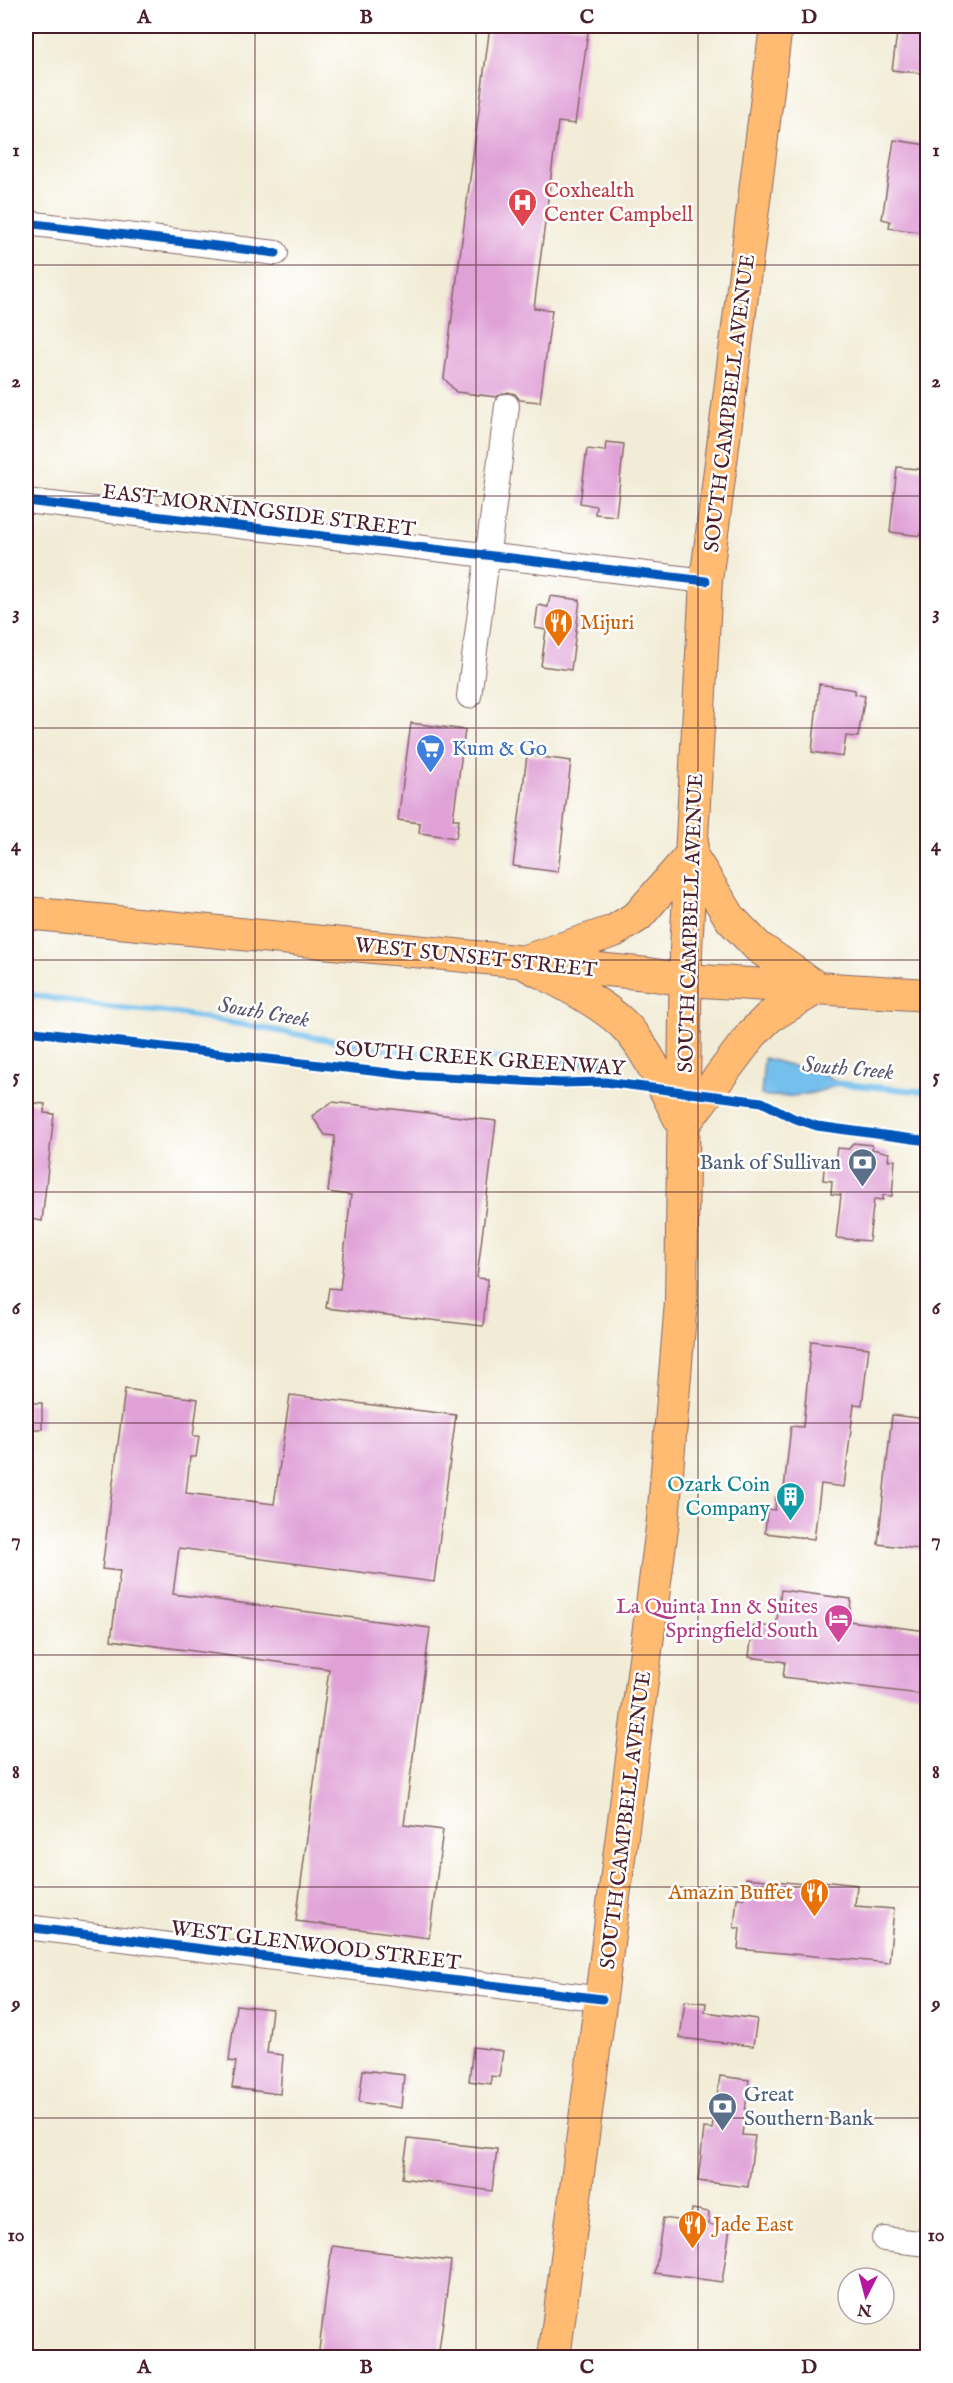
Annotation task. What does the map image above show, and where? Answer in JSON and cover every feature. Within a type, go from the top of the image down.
[{"type":"main road","name":"SOUTH CAMPBELL AVENUE","points":[[554,2358],[663,1520],[681,1302],[686,949],[706,581],[776,26]]},
{"type":"main road","points":[[691,855],[731,919],[758,947],[817,988],[769,1017],[752,1034],[683,1125],[640,1044],[621,1022],[577,992],[522,962],[614,931],[638,916],[691,855]]},
{"type":"main road","name":"WEST SUNSET STREET","points":[[26,913],[648,974],[686,980],[927,995]]},
{"type":"street","points":[[26,223],[276,253]]},
{"type":"street","points":[[469,696],[507,406]]},
{"type":"street","name":"EAST MORNINGSIDE STREET","points":[[26,501],[706,581]]},
{"type":"street","name":"WEST GLENWOOD STREET","points":[[26,1927],[602,1999]]},
{"type":"street","points":[[884,2239],[927,2244]]},
{"type":"water","points":[[764,1058],[824,1074],[840,1083],[801,1095],[761,1095]]},
{"type":"building","points":[[490,26],[589,26],[575,124],[558,122],[534,308],[552,310],[540,402],[520,400],[515,394],[508,392],[496,397],[456,392],[444,378]]},
{"type":"building","points":[[898,26],[927,26],[927,74],[892,70]]},
{"type":"building","points":[[894,140],[927,145],[927,233],[889,228],[890,221],[882,219]]},
{"type":"building","points":[[606,442],[624,444],[616,516],[595,514],[596,506],[580,503],[587,449],[605,451]]},
{"type":"building","points":[[897,467],[927,470],[921,536],[890,532]]},
{"type":"building","name":"Mijuri","points":[[550,596],[580,600],[571,670],[541,666],[546,630],[535,628],[538,605],[548,607]]},
{"type":"building","points":[[819,684],[855,690],[855,694],[865,696],[858,737],[846,736],[843,757],[812,752]]},
{"type":"building","name":"Kum & Go","points":[[411,723],[465,730],[453,819],[459,819],[456,838],[419,833],[420,823],[398,820]]},
{"type":"building","name":"Kum & Go","points":[[527,755],[571,761],[558,872],[513,866]]},
{"type":"building","points":[[26,1102],[45,1104],[44,1113],[54,1114],[42,1221],[26,1218]]},
{"type":"building","points":[[332,1102],[496,1121],[477,1278],[488,1279],[483,1326],[326,1308],[329,1288],[340,1289],[351,1195],[328,1192],[335,1136],[325,1135],[312,1116]]},
{"type":"building","name":"Bank of Sullivan","points":[[853,1143],[872,1145],[872,1149],[889,1153],[888,1160],[895,1160],[892,1196],[883,1195],[883,1200],[874,1199],[869,1241],[836,1238],[841,1195],[831,1194],[832,1181],[823,1180],[825,1159],[835,1160],[837,1148],[849,1149]]},
{"type":"building","points":[[811,1341],[869,1348],[862,1405],[854,1404],[844,1487],[821,1484],[814,1539],[765,1533],[767,1509],[775,1510],[776,1497],[783,1498],[791,1426],[803,1427]]},
{"type":"building","points":[[125,1389],[198,1399],[193,1436],[199,1436],[196,1457],[190,1457],[186,1493],[274,1504],[290,1395],[456,1415],[434,1582],[179,1548],[173,1594],[430,1628],[404,1825],[443,1830],[429,1938],[296,1921],[329,1669],[111,1640],[120,1571],[102,1569]]},
{"type":"building","points":[[26,1403],[42,1403],[42,1429],[26,1429]]},
{"type":"building","points":[[892,1415],[927,1419],[927,1550],[878,1544]]},
{"type":"building","name":"La Quinta Inn & Suites Springfield South","points":[[781,1590],[851,1599],[849,1621],[927,1631],[927,1695],[783,1677],[785,1662],[749,1657],[753,1625],[776,1627]]},
{"type":"building","name":"Amazin Buffet","points":[[746,1878],[813,1885],[813,1880],[857,1885],[855,1906],[894,1909],[889,1963],[738,1949],[740,1928],[734,1928],[737,1898],[744,1898]]},
{"type":"building","points":[[685,2001],[706,2003],[705,2012],[757,2019],[753,2046],[680,2038]]},
{"type":"building","points":[[236,2005],[272,2009],[267,2053],[283,2055],[280,2094],[232,2088],[236,2062],[229,2061]]},
{"type":"building","points":[[473,2047],[503,2051],[499,2077],[491,2076],[491,2084],[469,2081]]},
{"type":"building","points":[[363,2070],[404,2075],[401,2108],[359,2102]]},
{"type":"building","name":"Great Southern Bank","points":[[720,2076],[749,2080],[742,2135],[755,2136],[748,2187],[698,2181],[704,2128],[712,2129]]},
{"type":"building","points":[[408,2139],[497,2149],[492,2191],[402,2178]]},
{"type":"building","name":"Jade East","points":[[692,2209],[709,2212],[708,2224],[730,2228],[722,2282],[655,2273],[663,2218],[690,2222]]},
{"type":"building","points":[[332,2246],[451,2261],[438,2358],[318,2358]]},
{"type":"waterway","name":"South Creek","points":[[26,994],[98,1006],[176,1013],[381,1049],[438,1055],[605,1063]]},
{"type":"waterway","name":"South Creek","points":[[832,1083],[928,1092]]},
{"type":"cycle path","points":[[26,223],[276,253]]},
{"type":"cycle path","points":[[26,501],[706,581]]},
{"type":"cycle path","name":"SOUTH CREEK GREENWAY","points":[[26,1031],[406,1075],[560,1083],[605,1082],[762,1102],[793,1118],[817,1126],[928,1141]]},
{"type":"cycle path","points":[[26,1927],[602,1999]]},
{"type":"place","name":"Coxhealth Center Campbell","points":[[523,228]]},
{"type":"place","name":"Mijuri","points":[[559,648]]},
{"type":"place","name":"Kum & Go","points":[[431,774]]},
{"type":"place","name":"Bank of Sullivan","points":[[862,1188]]},
{"type":"place","name":"Ozark Coin Company","points":[[791,1522]]},
{"type":"place","name":"La Quinta Inn & Suites Springfield South","points":[[839,1644]]},
{"type":"place","name":"Amazin Buffet","points":[[814,1918]]},
{"type":"place","name":"Great Southern Bank","points":[[723,2132]]},
{"type":"place","name":"Jade East","points":[[692,2250]]}]
